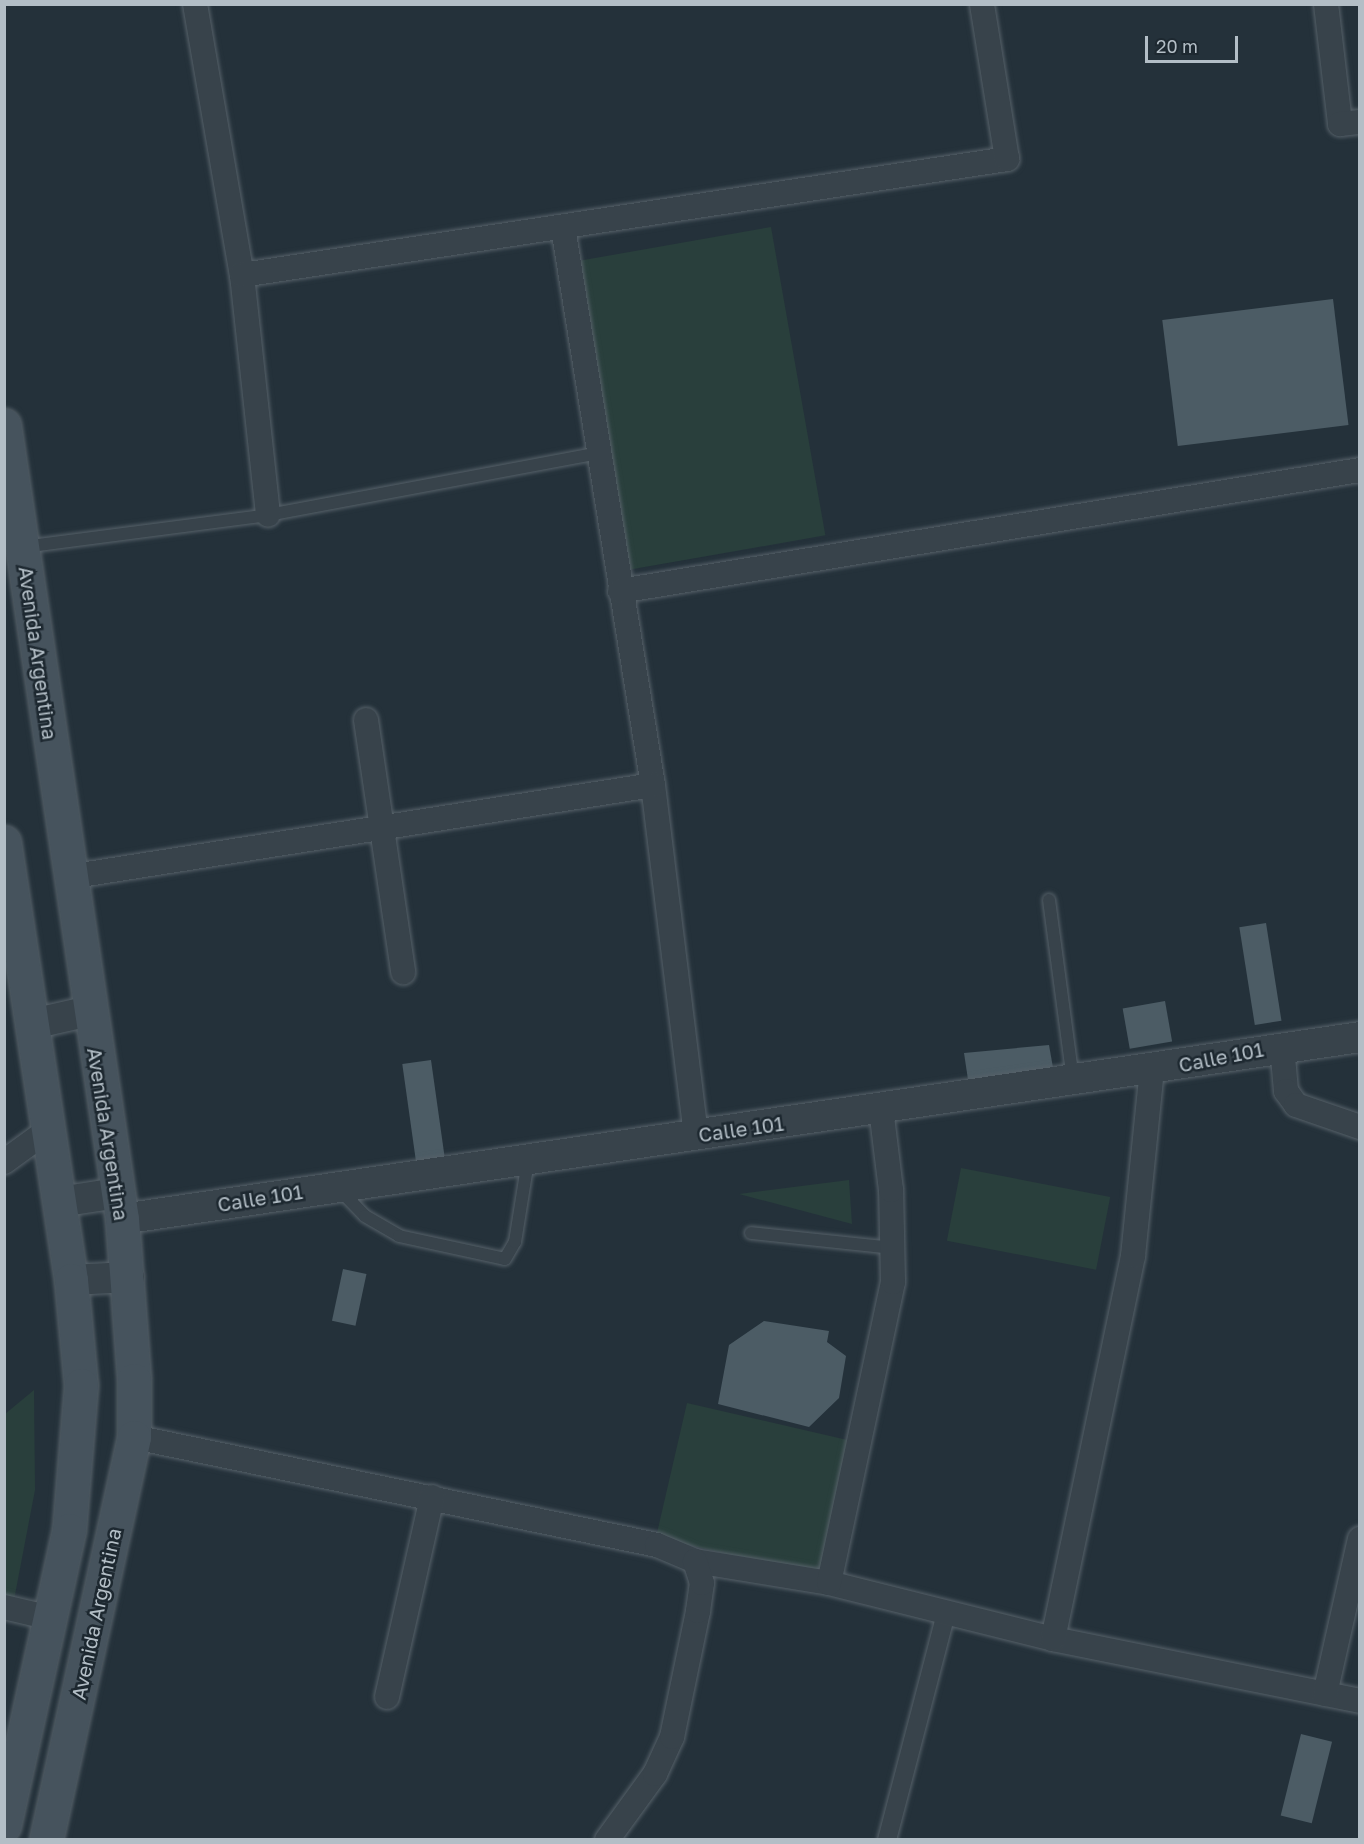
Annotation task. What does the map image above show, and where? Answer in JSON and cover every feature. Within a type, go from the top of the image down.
[{"type":"main road","name":"Avenida Argentina","points":[[4,425],[68,877],[120,1206],[129,1277],[134,1437],[46,1839]]},
{"type":"main road","points":[[4,842],[14,975],[32,1024],[71,1280],[81,1384],[78,1470],[51,1618],[4,1826]]},
{"type":"street","points":[[195,4],[242,275],[268,515]]},
{"type":"street","points":[[242,275],[1006,159],[982,4]]},
{"type":"street","points":[[1326,4],[1340,124],[1359,122]]},
{"type":"street","points":[[563,227],[653,785],[696,1135]]},
{"type":"street","points":[[620,591],[1359,470]]},
{"type":"street","points":[[366,720],[384,824],[403,972]]},
{"type":"street","points":[[68,877],[384,824],[653,785]]},
{"type":"street","points":[[32,1024],[89,1011]]},
{"type":"street","name":"Calle 101","points":[[59,1202],[120,1206],[336,1186],[1152,1070],[1282,1046],[1359,1037]]},
{"type":"street","points":[[1282,1046],[1286,1091],[1296,1105],[1359,1127]]},
{"type":"street","points":[[1053,1639],[1133,1256],[1152,1070]]},
{"type":"street","points":[[829,1583],[887,1330],[894,1248],[880,1109]]},
{"type":"street","points":[[4,1162],[48,1130]]},
{"type":"street","points":[[71,1280],[129,1277]]},
{"type":"street","points":[[134,1437],[657,1545],[695,1561],[829,1583],[1053,1639],[1359,1701]]},
{"type":"street","points":[[387,1697],[432,1497]]},
{"type":"street","points":[[1325,1694],[1359,1539]]},
{"type":"street","points":[[607,1839],[656,1774],[672,1737],[700,1602],[695,1561]]},
{"type":"street","points":[[4,1607],[51,1618]]},
{"type":"street","points":[[886,1839],[946,1614]]},
{"type":"lane","points":[[22,547],[268,515],[599,453]]},
{"type":"lane","points":[[1049,900],[1074,1081]]},
{"type":"lane","points":[[336,1186],[365,1216],[399,1236],[494,1261],[513,1252],[528,1159]]},
{"type":"lane","points":[[751,1233],[894,1248]]},
{"type":"green space","points":[[771,227],[825,535],[629,570],[575,262]]},
{"type":"green space","points":[[961,1168],[1110,1197],[1096,1270],[947,1241]]},
{"type":"green space","points":[[849,1180],[852,1224],[739,1194]]},
{"type":"green space","points":[[34,1390],[35,1490],[14,1600],[5,1598],[5,1414]]},
{"type":"green space","points":[[687,1403],[851,1441],[820,1575],[656,1537]]},
{"type":"building","points":[[1333,299],[1348,425],[1178,446],[1162,320]]},
{"type":"building","points":[[1266,923],[1281,1021],[1255,1025],[1239,927]]},
{"type":"building","points":[[1165,1001],[1172,1041],[1130,1049],[1123,1008]]},
{"type":"building","points":[[1049,1045],[1055,1079],[970,1093],[964,1053]]},
{"type":"building","points":[[431,1060],[445,1159],[416,1163],[402,1064]]},
{"type":"building","points":[[343,1269],[366,1274],[355,1326],[332,1321]]},
{"type":"building","points":[[764,1321],[829,1331],[827,1342],[846,1356],[839,1398],[809,1427],[718,1404],[729,1345]]},
{"type":"building","points":[[1301,1734],[1332,1742],[1312,1823],[1281,1816]]}]
